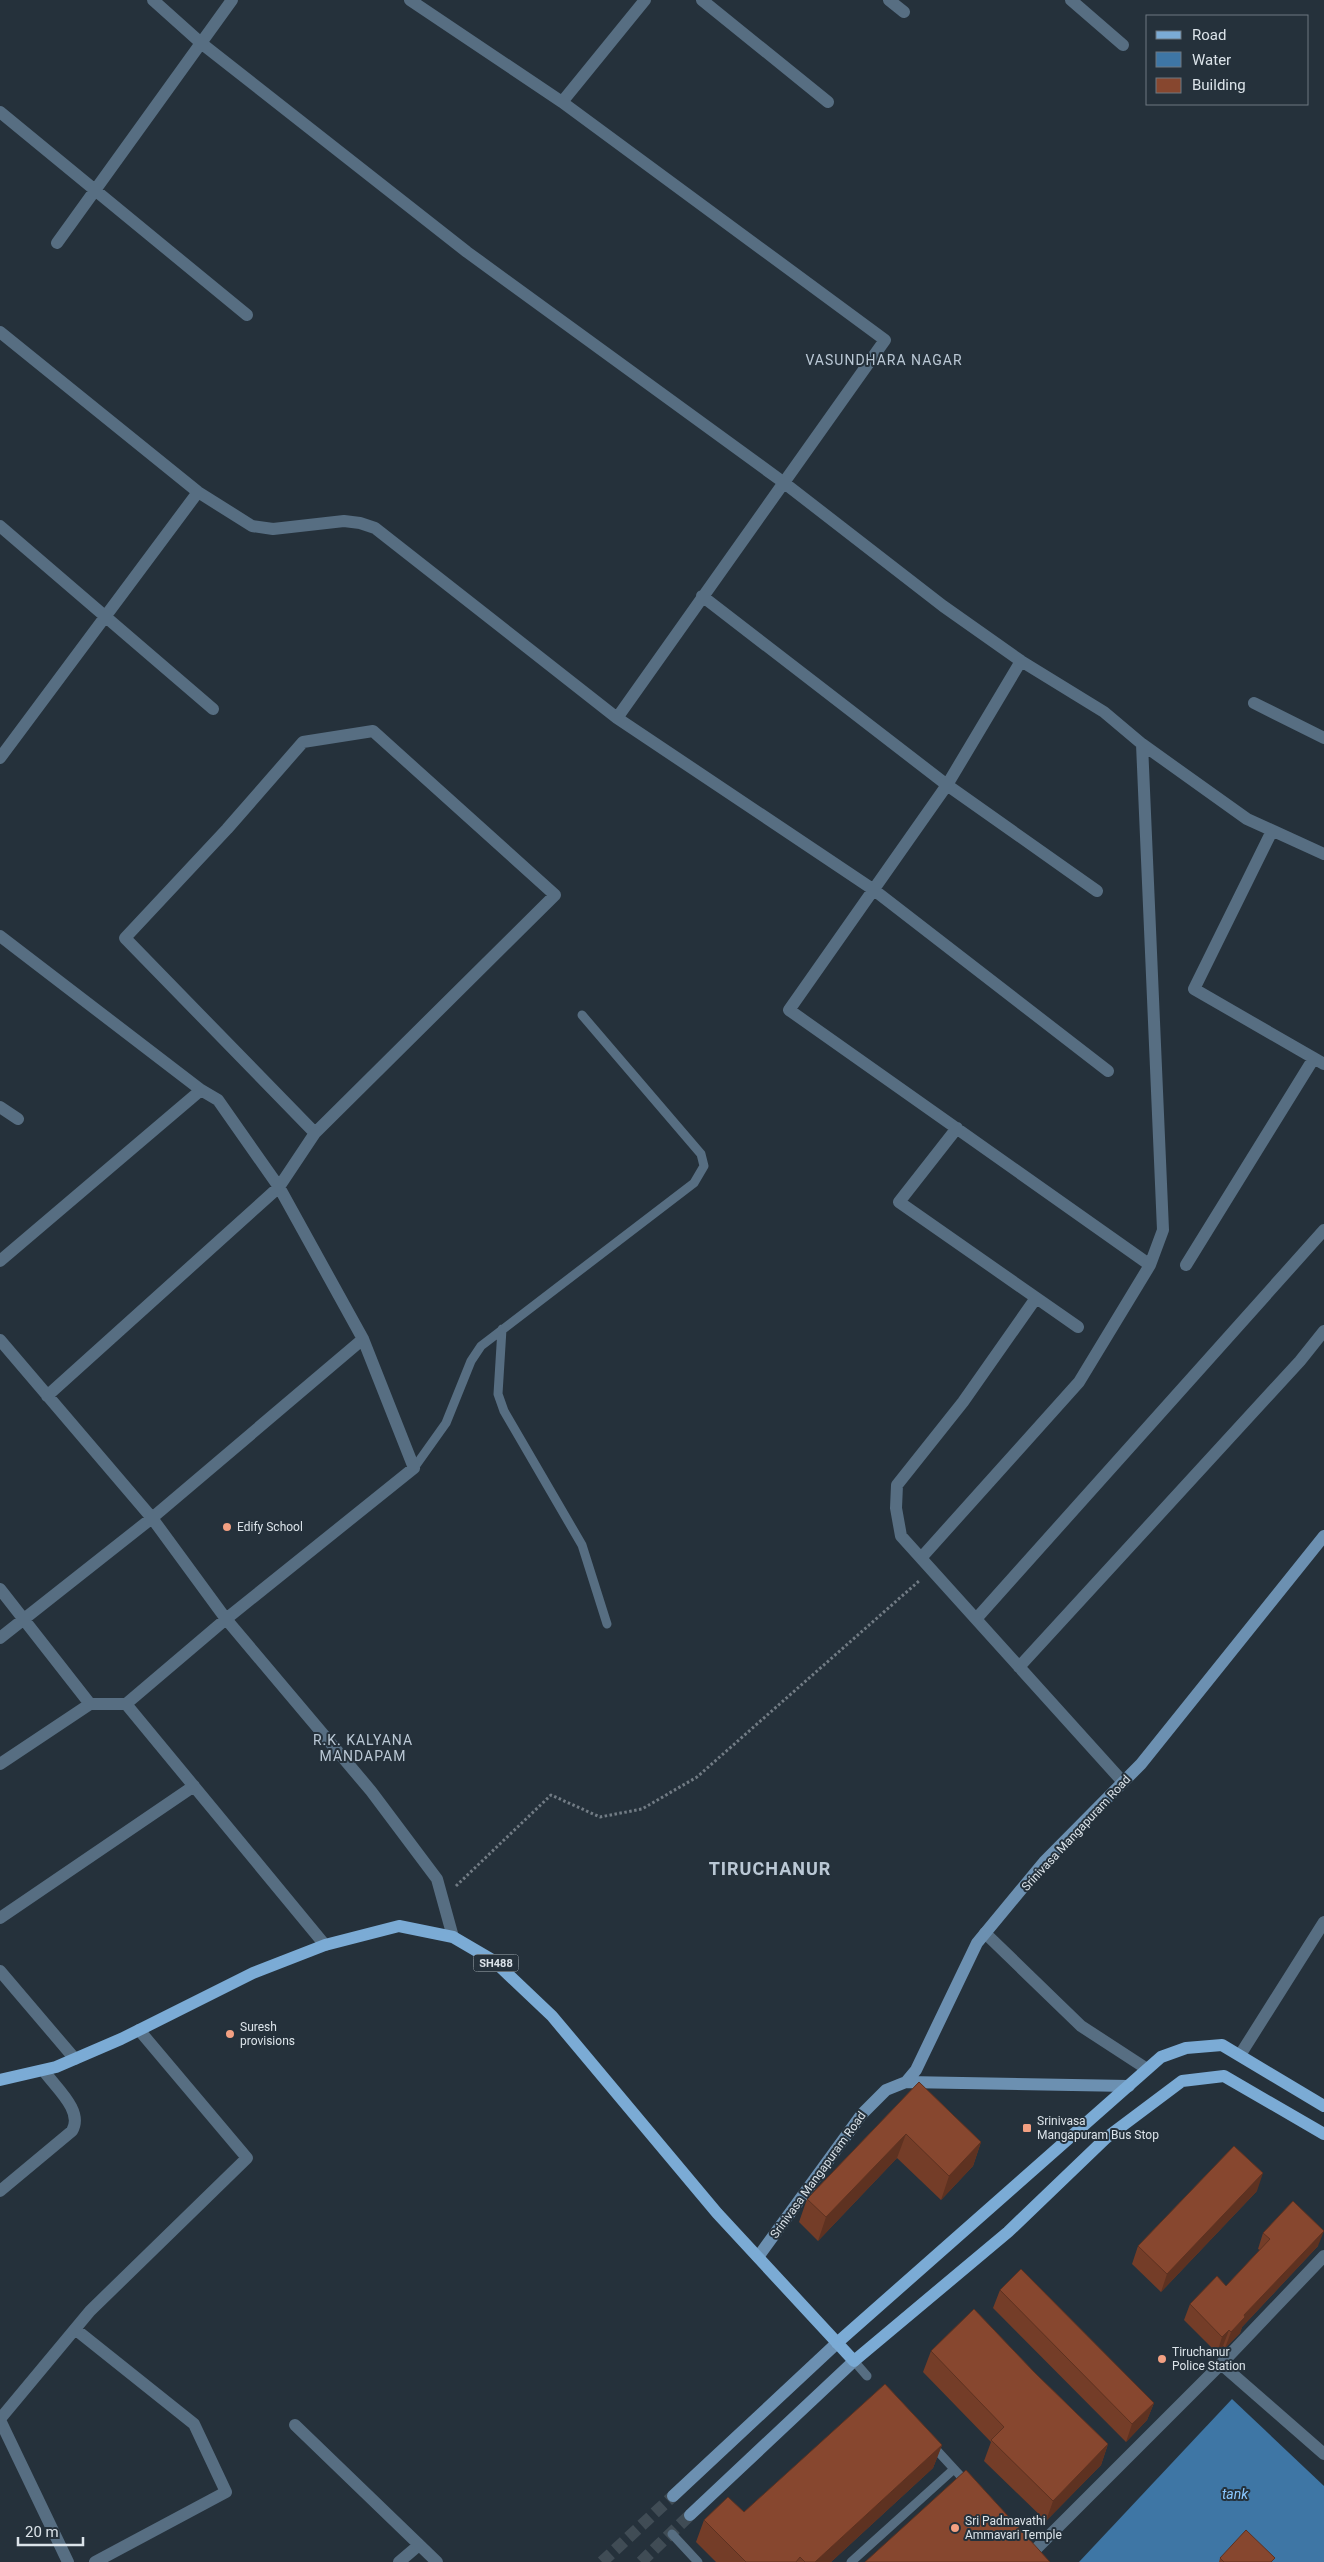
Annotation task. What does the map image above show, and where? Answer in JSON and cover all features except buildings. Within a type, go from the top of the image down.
[{"type":"main road","name":"SH488","points":[[0,2080],[44,2071],[75,2059],[139,2030],[254,1973],[325,1945],[399,1926],[453,1937],[494,1961],[552,2016],[717,2214],[854,2361]]},
{"type":"main road","points":[[837,2343],[1161,2057],[1186,2048],[1222,2045],[1324,2106]]},
{"type":"main road","points":[[854,2361],[1008,2232],[1106,2138],[1182,2081],[1224,2076],[1324,2134]]},
{"type":"street","points":[[153,0],[201,43],[467,252],[784,482],[943,606],[1021,661],[1104,712],[1142,744],[1247,819],[1324,854]]},
{"type":"street","points":[[57,243],[96,192],[232,0]]},
{"type":"street","points":[[410,0],[562,102],[885,340],[617,718]]},
{"type":"street","points":[[562,102],[645,0]]},
{"type":"street","points":[[702,0],[828,102]]},
{"type":"street","points":[[889,0],[904,12]]},
{"type":"street","points":[[1072,0],[1123,46]]},
{"type":"street","points":[[0,112],[247,314]]},
{"type":"street","points":[[0,332],[198,492],[252,526],[262,528],[344,521],[360,523],[375,528],[617,718],[874,890],[1108,1071]]},
{"type":"street","points":[[0,758],[198,492]]},
{"type":"street","points":[[0,526],[213,709]]},
{"type":"street","points":[[702,596],[947,785],[1097,891]]},
{"type":"street","points":[[1021,661],[947,785],[789,1010],[1150,1265]]},
{"type":"street","points":[[1254,703],[1324,738]]},
{"type":"street","points":[[46,1396],[280,1187],[315,1134],[555,896],[373,731],[302,742],[227,829],[125,938],[315,1134]]},
{"type":"street","points":[[921,1558],[1079,1382],[1150,1265],[1162,1230],[1142,744]]},
{"type":"street","points":[[1186,1265],[1319,1061],[1194,989],[1272,831]]},
{"type":"street","points":[[0,936],[201,1090],[218,1100],[280,1187],[364,1339],[414,1468],[226,1618],[126,1704],[90,1704],[0,1764]]},
{"type":"street","points":[[0,1261],[201,1090]]},
{"type":"street","points":[[0,1107],[18,1120]]},
{"type":"street","points":[[957,1128],[899,1202],[1078,1327]]},
{"type":"street","points":[[976,1619],[1324,1230]]},
{"type":"street","points":[[1036,1298],[963,1402],[897,1485],[896,1508],[901,1536],[1123,1782]]},
{"type":"street","points":[[1019,1667],[1293,1368],[1324,1331]]},
{"type":"street","points":[[0,1638],[152,1518],[364,1339]]},
{"type":"street","points":[[0,1340],[152,1518],[226,1618],[376,1799],[437,1879],[453,1937]]},
{"type":"street","name":"Srinivasa Mangapuram Road","points":[[758,2257],[862,2114],[886,2090],[906,2082],[916,2070],[977,1943],[1044,1862],[1147,1756],[1324,1536]]},
{"type":"street","points":[[0,1589],[25,1618],[90,1704]]},
{"type":"street","points":[[126,1704],[325,1945]]},
{"type":"street","points":[[0,1918],[194,1786]]},
{"type":"street","points":[[1240,2055],[1324,1922]]},
{"type":"street","points":[[985,1933],[1081,2026],[1147,2069]]},
{"type":"street","points":[[0,1971],[75,2059]]},
{"type":"street","points":[[68,2562],[0,2419],[90,2311],[247,2158],[139,2030]]},
{"type":"street","points":[[0,2191],[72,2131],[76,2124],[76,2114],[44,2071]]},
{"type":"street","points":[[906,2082],[1129,2086]]},
{"type":"street","points":[[1030,2555],[1221,2364],[1324,2256]]},
{"type":"street","points":[[75,2329],[194,2424],[226,2492],[95,2562]]},
{"type":"street","points":[[673,2496],[837,2343]]},
{"type":"street","points":[[690,2515],[854,2361]]},
{"type":"street","points":[[1221,2364],[1324,2454]]},
{"type":"street","points":[[295,2425],[437,2562]]},
{"type":"street","points":[[400,2562],[419,2545]]},
{"type":"lane","points":[[414,1468],[446,1423],[471,1360],[481,1346],[694,1183],[704,1166],[701,1154],[582,1016]]},
{"type":"lane","points":[[502,1329],[498,1394],[504,1411],[582,1545],[606,1624]]},
{"type":"lane","points":[[854,2361],[867,2376]]},
{"type":"lane","points":[[928,2441],[973,2490]]},
{"type":"lane","points":[[851,2562],[954,2469]]},
{"type":"lane","points":[[672,2534],[698,2562]]},
{"type":"path","points":[[442,1898],[551,1795],[600,1817],[642,1809],[697,1777],[932,1570]]},
{"type":"water","name":"tank","points":[[1232,2399],[1324,2486],[1324,2562],[1079,2562]]},
{"type":"tunnel","points":[[602,2562],[673,2496]]},
{"type":"tunnel","points":[[641,2562],[690,2515]]},
{"type":"place","name":"Edify School","points":[[227,1527]]},
{"type":"place","name":"Suresh provisions","points":[[230,2034]]},
{"type":"place","name":"Srinivasa Mangapuram Bus Stop","points":[[1027,2128]]},
{"type":"place","name":"Tiruchanur Police Station","points":[[1162,2359]]},
{"type":"place","name":"Sri Padmavathi Ammavari Temple","points":[[955,2528]]},
{"type":"district","name":"VASUNDHARA NAGAR","points":[[884,360]]},
{"type":"district","name":"R.K. KALYANA MANDAPAM","points":[[363,1748]]},
{"type":"district","name":"TIRUCHANUR","points":[[770,1869]]}]
